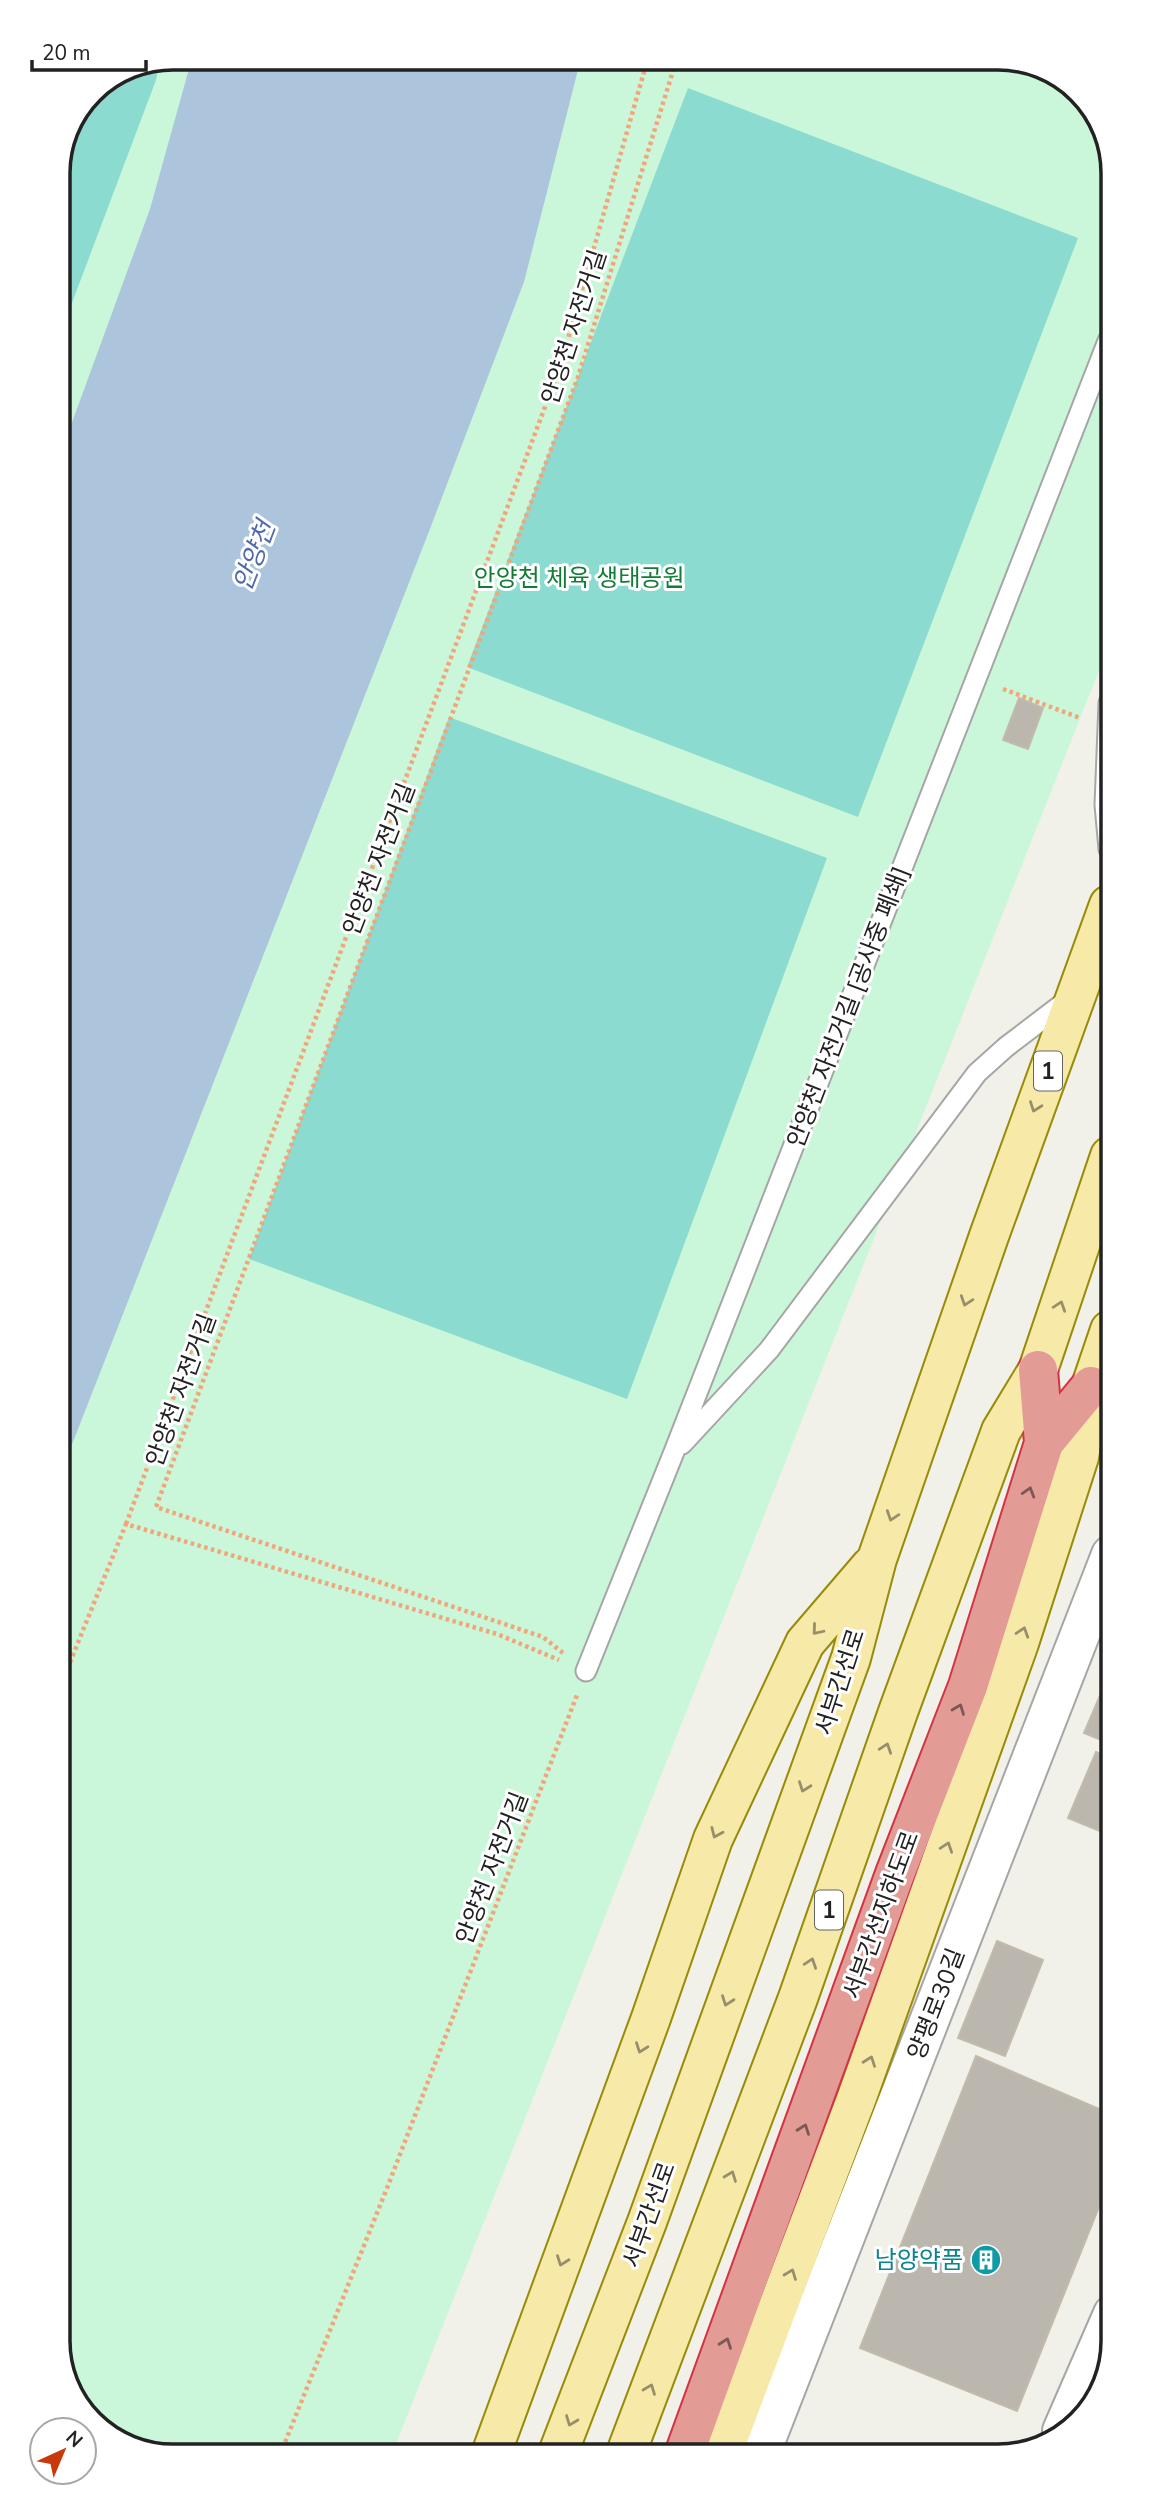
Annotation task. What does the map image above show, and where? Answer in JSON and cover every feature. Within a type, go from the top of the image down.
[{"type":"highway","name":"서부간선지하도로","points":[[688,2444],[895,1874],[968,1686],[1044,1444],[1038,1370]]},
{"type":"highway","points":[[1044,1444],[1091,1386]]},
{"type":"main road","name":"서부간선로","points":[[561,2444],[647,2222],[851,1658],[877,1559],[1101,926]]},
{"type":"main road","name":"1","points":[[629,2444],[799,1998],[898,1712],[1000,1431],[1038,1370],[1101,1183]]},
{"type":"main road","points":[[726,2444],[871,2060],[1019,1643],[1079,1457],[1091,1386],[1101,1357]]},
{"type":"main road","points":[[495,2444],[652,2018],[713,1839],[805,1643],[877,1559]]},
{"type":"street","name":"양평로30길","points":[[764,2444],[1101,1606]]},
{"type":"street","points":[[1069,2415],[1101,2342]]},
{"type":"lane","name":"안양천 자전거길 [공사중 폐쇄]","points":[[586,1671],[1101,359]]},
{"type":"lane","points":[[674,1452],[769,1350],[977,1073],[1075,994]]},
{"type":"path","points":[[70,1662],[126,1524],[560,367],[645,70]]},
{"type":"path","name":"안양천 자전거길","points":[[285,2444],[586,1671],[543,1637],[156,1507],[578,377],[673,70]]},
{"type":"path","points":[[976,678],[1101,725]]},
{"type":"path","points":[[126,1524],[497,1634],[586,1671]]},
{"type":"green space","name":"안양천 체육 생태공원","points":[[173,70],[1005,70],[1037,78],[1061,91],[1071,100],[1080,110],[1096,140],[1101,173],[1101,666],[396,2444],[166,2444],[140,2439],[110,2423],[87,2398],[75,2374],[70,2341],[70,166],[81,128],[91,110],[122,84],[140,75]]},
{"type":"green space","points":[[158,71],[70,308],[70,166],[74,146],[91,110],[105,96],[140,75]]},
{"type":"green space","points":[[688,88],[1078,238],[858,817],[467,667]]},
{"type":"green space","points":[[449,717],[827,858],[627,1399],[249,1259]]},
{"type":"water","name":"안양천","points":[[189,70],[578,70],[524,282],[70,1450],[70,428],[150,209]]},
{"type":"building","points":[[1019,698],[1043,708],[1028,749],[1003,740]]},
{"type":"building","points":[[1101,1693],[1101,1740],[1084,1733]]},
{"type":"building","points":[[1096,1752],[1101,1754],[1101,1832],[1068,1818]]},
{"type":"building","points":[[997,1941],[1043,1960],[1005,2056],[958,2038]]},
{"type":"building","name":"남양약품","points":[[976,2056],[1101,2110],[1101,2202],[1017,2411],[860,2348]]},
{"type":"place","name":"남양약품","points":[[986,2260]]}]
